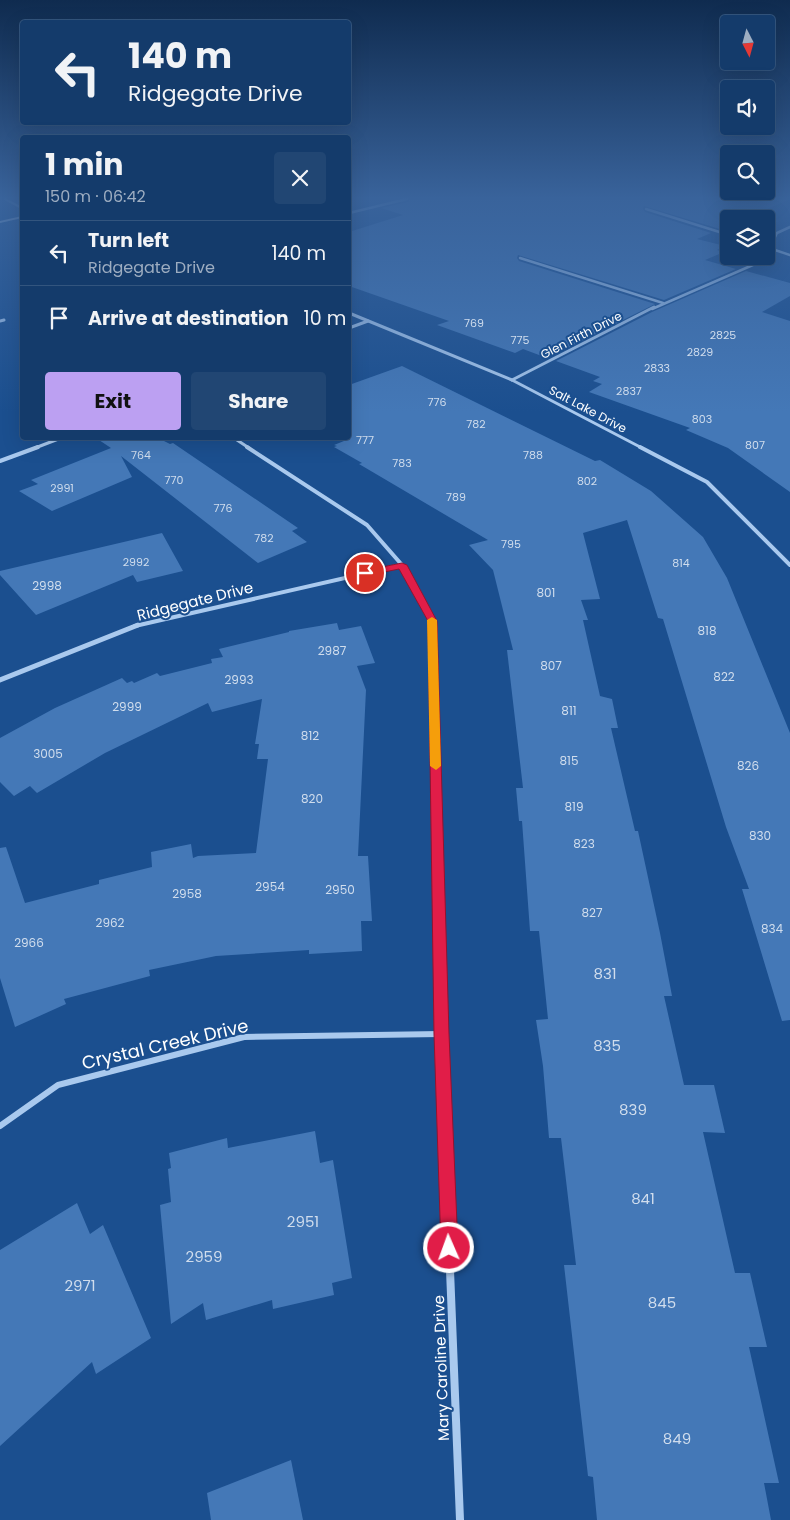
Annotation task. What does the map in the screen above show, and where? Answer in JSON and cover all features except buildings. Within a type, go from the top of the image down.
[{"type":"street","points":[[558,270],[663,303]]},
{"type":"street","name":"Glen Firth Drive","points":[[512,380],[663,303],[741,270]]},
{"type":"street","name":"Salt Lake Drive","points":[[351,314],[512,380],[707,482],[790,565]]},
{"type":"street","points":[[351,327],[368,321]]},
{"type":"street","points":[[0,462],[56,440]]},
{"type":"street","name":"Mary Caroline Drive","points":[[237,440],[367,525],[402,565],[432,621],[441,1034],[460,1520]]},
{"type":"street","name":"Ridgegate Drive","points":[[0,680],[143,623],[402,565]]},
{"type":"street","name":"Crystal Creek Drive","points":[[0,1126],[58,1085],[244,1037],[441,1034]]},
{"type":"slow traffic","points":[[432,620],[436,766]]},
{"type":"route","points":[[365,573],[402,565],[432,621],[441,1034],[449,1248]]}]
